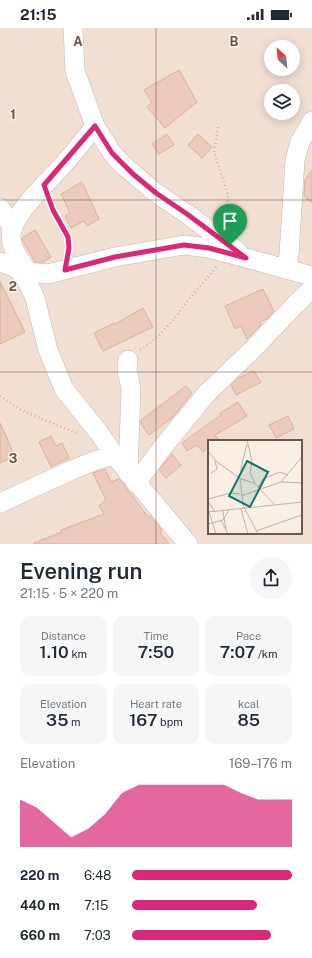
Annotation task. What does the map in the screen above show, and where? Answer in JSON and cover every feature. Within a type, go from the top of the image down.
[{"type":"street","points":[[73,28],[75,71],[95,126],[112,153],[133,174],[156,193],[187,214],[226,248],[246,258],[312,276]]},
{"type":"street","points":[[286,269],[289,255],[295,160],[300,142],[312,120]]},
{"type":"street","points":[[8,238],[18,218],[44,185],[95,126]]},
{"type":"street","points":[[0,208],[8,238],[17,254],[15,268]]},
{"type":"street","points":[[15,268],[48,274],[115,257],[184,245],[226,248]]},
{"type":"street","points":[[15,268],[26,279],[36,298],[48,350],[64,390],[100,434],[132,478],[188,544]]},
{"type":"street","points":[[132,478],[175,432],[207,394],[312,289]]},
{"type":"street","points":[[128,360],[127,370],[131,389],[132,478]]},
{"type":"street","points":[[0,503],[80,467],[114,455]]},
{"type":"path","points":[[128,360],[159,336],[169,326],[216,268],[226,248],[228,195],[214,152],[218,127]]},
{"type":"path","points":[[44,185],[51,206],[68,237],[69,248],[65,270]]},
{"type":"path","points":[[0,396],[21,410],[79,434]]},
{"type":"shaded area","points":[[0,28],[312,28],[312,544],[0,544]]},
{"type":"building","points":[[179,70],[197,102],[165,128],[147,107],[152,102],[144,90]]},
{"type":"building","points":[[167,134],[174,145],[159,154],[152,144]]},
{"type":"building","points":[[198,134],[212,147],[202,158],[188,145]]},
{"type":"building","points":[[312,170],[312,203],[304,196],[305,180]]},
{"type":"building","points":[[82,182],[99,219],[87,226],[84,221],[71,228],[65,216],[70,213],[61,194]]},
{"type":"building","points":[[35,230],[51,257],[43,262],[35,262],[22,239]]},
{"type":"building","points":[[0,281],[25,332],[0,344]]},
{"type":"building","points":[[263,289],[274,311],[267,319],[260,322],[261,325],[247,339],[241,326],[235,329],[225,306]]},
{"type":"building","points":[[143,308],[153,327],[103,351],[94,333],[114,323],[115,324]]},
{"type":"building","points":[[254,371],[261,382],[236,395],[231,385],[238,378]]},
{"type":"building","points":[[186,386],[192,393],[172,418],[149,435],[141,424],[141,420]]},
{"type":"building","points":[[238,402],[247,416],[215,435],[219,440],[208,440],[208,448],[203,452],[197,445],[187,451],[182,443],[221,415],[220,413]]},
{"type":"building","points":[[288,416],[294,429],[276,438],[269,425]]},
{"type":"building","points":[[0,423],[15,456],[0,463]]},
{"type":"building","points":[[51,436],[56,446],[62,443],[69,458],[51,467],[39,442]]},
{"type":"building","points":[[172,454],[181,465],[166,478],[159,470]]},
{"type":"building","points":[[105,469],[111,482],[119,479],[122,482],[148,517],[150,516],[162,530],[160,532],[169,544],[34,544],[62,532],[61,530],[104,514],[99,506],[106,500],[93,473]]},
{"type":"route","points":[[95,126],[112,153],[133,174],[156,193],[230,245],[246,258],[209,248],[184,245],[115,257],[65,270],[69,248],[68,237],[53,210],[44,185],[95,126]]}]
